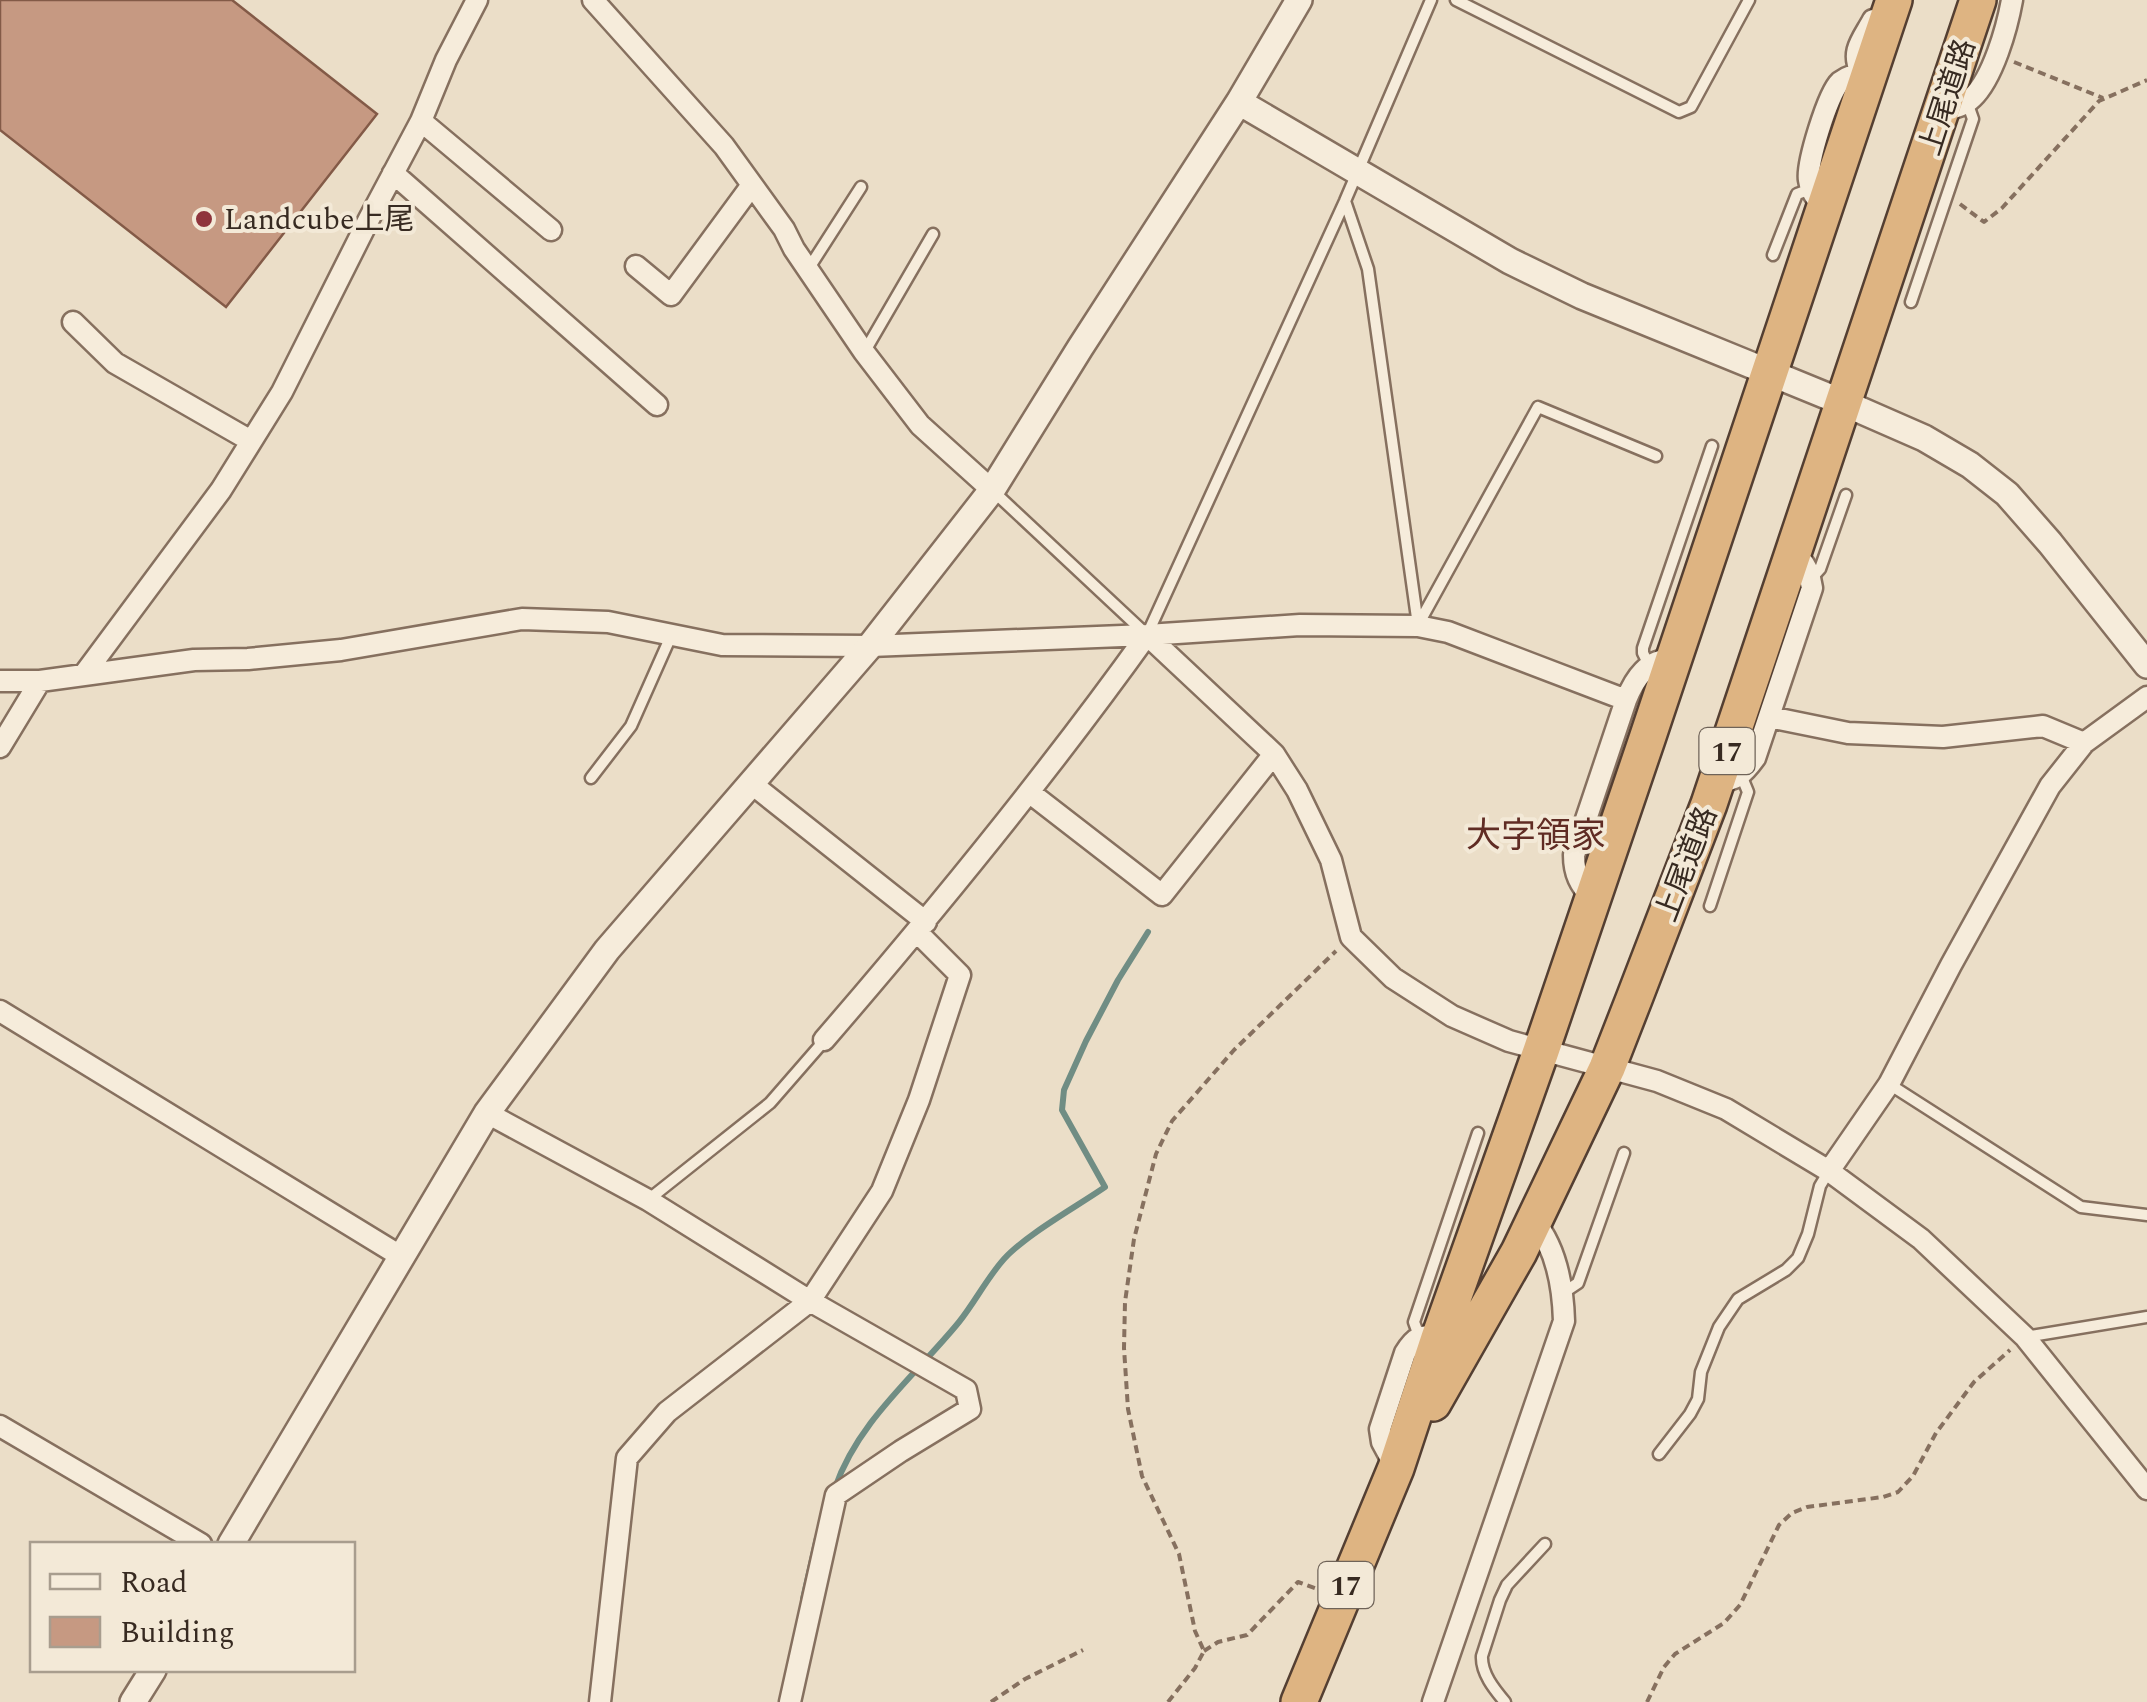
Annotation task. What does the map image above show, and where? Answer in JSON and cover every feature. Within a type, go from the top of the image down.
[{"type":"highway","name":"上尾道路","points":[[1396,1468],[1429,1337],[1541,1050],[1592,898],[1662,662],[1769,372],[1818,198],[1894,0]]},
{"type":"highway","name":"上尾道路","points":[[1299,1702],[1396,1468],[1519,1252],[1607,1068],[1728,779],[1802,566],[1844,403],[1955,107],[1978,0]]},
{"type":"street","points":[[84,673],[221,490],[282,392],[422,120],[476,0]]},
{"type":"street","points":[[594,0],[724,146],[864,352],[920,425],[992,490]]},
{"type":"street","points":[[232,1542],[487,1112],[607,950],[870,646],[992,490],[1239,102],[1299,0]]},
{"type":"street","points":[[1865,72],[1855,60],[1857,50],[1880,0]]},
{"type":"street","points":[[1955,107],[1981,87],[1996,54],[2012,0]]},
{"type":"street","points":[[1239,102],[1510,261],[1582,296],[1924,438],[1970,465],[2007,494],[2147,666]]},
{"type":"street","points":[[422,120],[551,230]]},
{"type":"street","points":[[393,174],[657,405]]},
{"type":"street","points":[[636,266],[671,295],[752,185]]},
{"type":"street","points":[[73,322],[114,363],[252,441]]},
{"type":"street","points":[[1728,779],[1754,758],[1769,717],[1812,588],[1802,566]]},
{"type":"street","points":[[0,682],[40,681],[194,660],[341,650],[522,619],[608,622],[722,646],[870,646],[1300,625],[1418,626],[1448,632],[1626,700]]},
{"type":"street","points":[[1147,635],[1274,754],[1297,790],[1331,860],[1351,937],[1393,978],[1452,1016],[1509,1042],[1656,1081],[1726,1109],[1828,1171],[1921,1239],[2025,1337],[2147,1489]]},
{"type":"street","points":[[824,1040],[1029,792],[1147,635]]},
{"type":"street","points":[[1592,898],[1577,876],[1574,856],[1634,680],[1662,662]]},
{"type":"street","points":[[0,747],[40,681]]},
{"type":"street","points":[[1828,1171],[1889,1084],[2050,786],[2084,743],[2147,697]]},
{"type":"street","points":[[1769,717],[1848,733],[1944,737],[2043,726],[2084,743]]},
{"type":"street","points":[[1029,792],[1162,895],[1274,754]]},
{"type":"street","points":[[600,1702],[626,1458],[667,1412],[810,1301],[882,1191],[919,1100],[960,975],[921,927],[752,784]]},
{"type":"street","points":[[0,1011],[402,1257]]},
{"type":"street","points":[[487,1112],[648,1200],[810,1301],[966,1390],[970,1409],[836,1494],[790,1702]]},
{"type":"street","points":[[1432,1702],[1564,1321],[1563,1293],[1548,1241],[1534,1221]]},
{"type":"street","points":[[1,1428],[197,1542]]},
{"type":"street","points":[[133,1702],[152,1672]]},
{"type":"lane","points":[[992,490],[1147,635],[1345,201],[1431,0]]},
{"type":"lane","points":[[1456,0],[1679,112],[1691,107],[1748,0]]},
{"type":"lane","points":[[1911,302],[1973,119],[1955,107]]},
{"type":"lane","points":[[808,269],[861,187]]},
{"type":"lane","points":[[1774,255],[1797,194],[1818,198]]},
{"type":"lane","points":[[1345,201],[1368,269],[1418,626]]},
{"type":"lane","points":[[864,352],[933,234]]},
{"type":"lane","points":[[1418,626],[1538,406],[1656,456]]},
{"type":"lane","points":[[1662,662],[1643,653],[1644,648],[1712,446]]},
{"type":"lane","points":[[1802,566],[1820,569],[1846,495]]},
{"type":"lane","points":[[591,778],[631,726],[671,635]]},
{"type":"lane","points":[[1710,906],[1748,792],[1728,779]]},
{"type":"lane","points":[[648,1200],[770,1103],[824,1040]]},
{"type":"lane","points":[[1889,1084],[2082,1207],[2147,1215]]},
{"type":"lane","points":[[1429,1337],[1414,1322],[1478,1133]]},
{"type":"lane","points":[[1563,1293],[1578,1283],[1624,1153]]},
{"type":"lane","points":[[1659,1454],[1698,1399],[1701,1372],[1719,1327],[1738,1299],[1786,1270],[1798,1258],[1828,1171]]},
{"type":"lane","points":[[2025,1337],[2147,1317]]},
{"type":"lane","points":[[1505,1702],[1486,1675],[1482,1656],[1507,1585],[1545,1544]]},
{"type":"lane","points":[[1453,1644],[1482,1656]]},
{"type":"path","points":[[1996,54],[2105,98]]},
{"type":"path","points":[[1949,196],[1984,222],[2002,208],[2099,101],[2147,80]]},
{"type":"path","points":[[1204,1652],[1195,1631],[1179,1554],[1142,1476],[1128,1410],[1125,1302],[1134,1240],[1156,1154],[1172,1121],[1234,1050],[1351,937]]},
{"type":"path","points":[[1647,1702],[1674,1654],[1724,1624],[1740,1605],[1779,1525],[1792,1513],[1807,1508],[1898,1492],[1913,1476],[1936,1433],[1974,1382],[2025,1337]]},
{"type":"path","points":[[1168,1702],[1204,1652],[1218,1642],[1247,1635],[1298,1582],[1341,1597]]},
{"type":"path","points":[[991,1702],[1025,1679],[1084,1650]]},
{"type":"building","name":"Landcube上尾","points":[[0,0],[232,0],[377,114],[226,307],[0,130]]},
{"type":"waterway","points":[[835,1488],[873,1420],[959,1322],[1004,1259],[1038,1231],[1105,1187],[1062,1110],[1064,1090],[1118,980],[1148,932]]},
{"type":"waterway","points":[[803,1599],[817,1538]]},
{"type":"place","name":"Landcube上尾","points":[[204,219]]},
{"type":"district","name":"大字領家","points":[[1536,835]]}]
